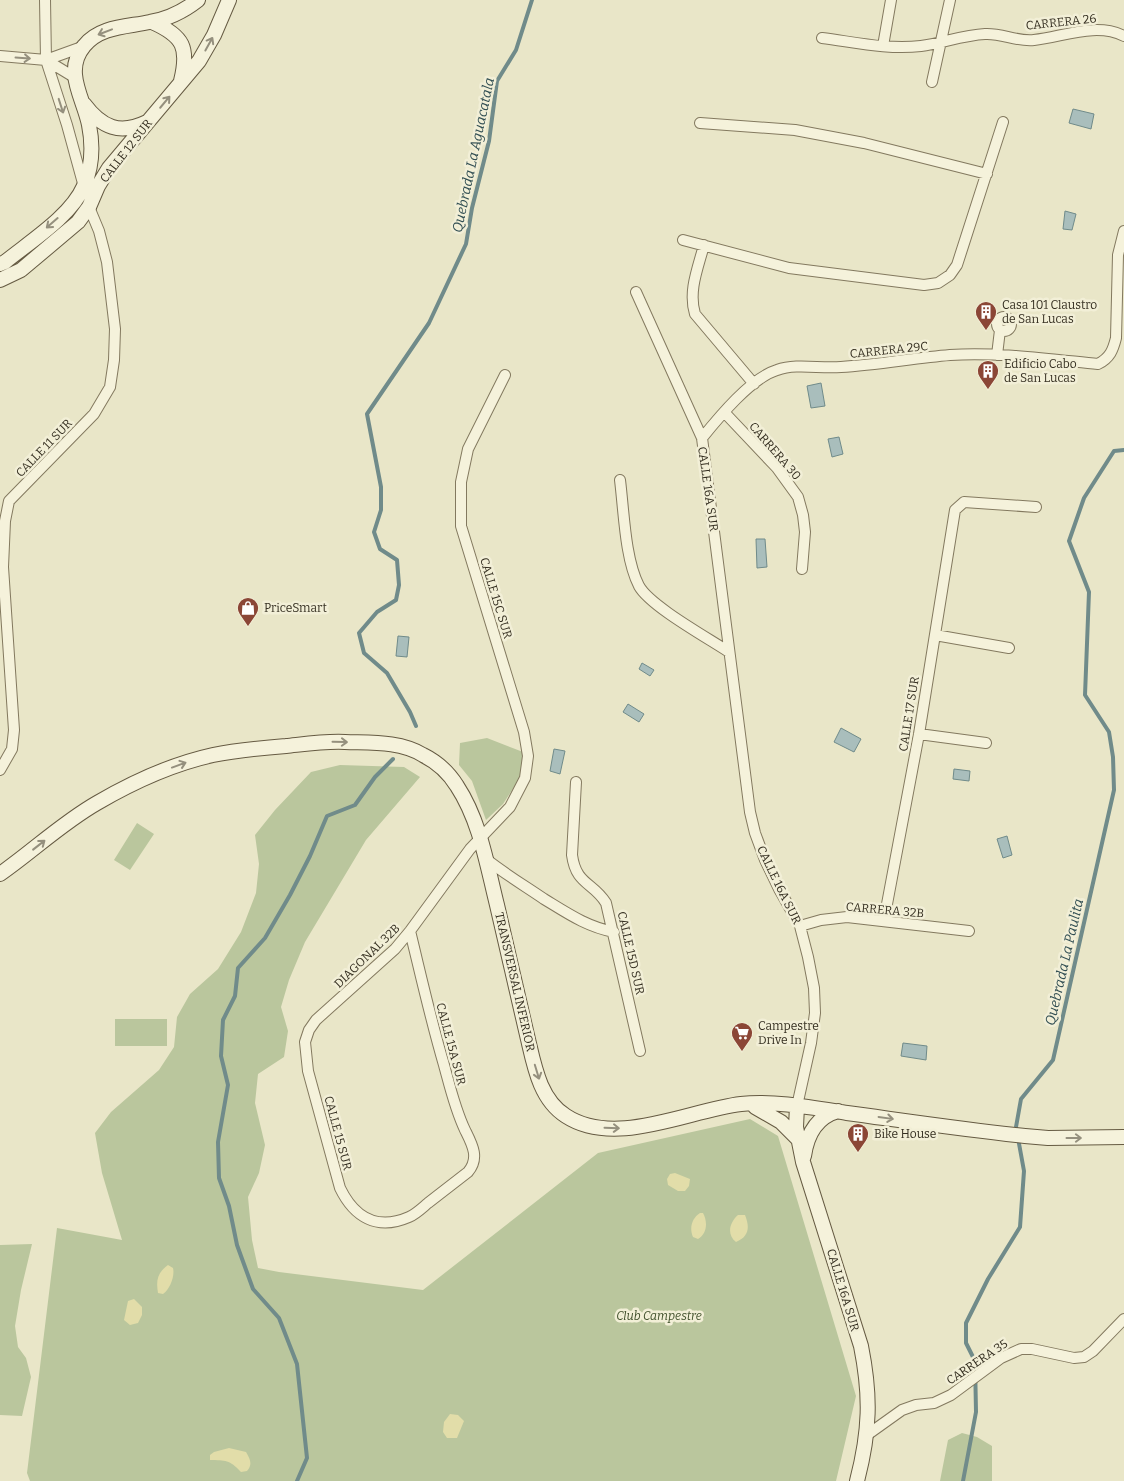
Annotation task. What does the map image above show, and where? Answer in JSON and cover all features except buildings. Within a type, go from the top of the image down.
[{"type":"main road","points":[[74,77],[76,62],[82,47],[91,38],[103,31],[152,22],[173,15],[190,7],[198,0]]},
{"type":"main road","name":"CALLE 12 SUR","points":[[0,280],[21,270],[78,222],[89,207],[98,186],[109,168],[199,61],[214,35],[229,0]]},
{"type":"main road","points":[[152,22],[169,30],[178,37],[182,44],[185,66],[181,83]]},
{"type":"main road","name":"CALLE 12 SUR","points":[[0,264],[5,262],[72,206],[84,187],[88,173],[91,143],[88,124],[74,77]]},
{"type":"main road","points":[[81,100],[91,114],[104,124],[114,128],[136,127],[149,121]]},
{"type":"main road","name":"TRANSVERSAL INFERIOR","points":[[0,874],[95,804],[134,783],[186,762],[240,750],[334,742],[388,744],[406,748],[420,752],[447,772],[458,786],[474,820],[486,859],[531,1052],[542,1088],[557,1109],[566,1116],[579,1123],[615,1129],[638,1127],[746,1103],[797,1106],[1025,1136],[1048,1138],[1124,1138]]},
{"type":"main road","points":[[746,1103],[774,1116],[798,1139]]},
{"type":"main road","name":"CALLE 16A SUR","points":[[797,1106],[796,1123],[798,1139],[861,1346],[867,1376],[867,1435],[857,1481]]},
{"type":"main road","points":[[804,1162],[806,1143],[814,1126],[825,1117],[838,1112]]},
{"type":"street","points":[[45,0],[46,60],[84,187]]},
{"type":"street","points":[[883,46],[891,0]]},
{"type":"street","points":[[932,82],[950,0]]},
{"type":"street","name":"CARRERA 26","points":[[822,38],[883,46],[920,46],[983,34],[998,34],[1016,39],[1032,40],[1085,31],[1105,30],[1124,36]]},
{"type":"street","points":[[0,56],[46,60],[82,47]]},
{"type":"street","points":[[46,60],[74,77]]},
{"type":"street","points":[[700,122],[795,130],[864,143],[987,174]]},
{"type":"street","points":[[683,240],[788,268],[924,285],[938,283],[950,276],[957,264],[1004,122]]},
{"type":"street","name":"CALLE 11 SUR","points":[[0,770],[12,749],[14,730],[3,567],[5,521],[9,501],[94,414],[110,387],[114,360],[115,329],[107,262],[99,231],[89,207]]},
{"type":"street","name":"CARRERA 29C","points":[[702,438],[724,412],[765,375],[792,367],[842,368],[951,355],[997,355],[1098,364],[1106,360],[1113,350],[1116,338],[1118,255],[1124,231]]},
{"type":"street","points":[[704,245],[693,290],[692,303],[695,314],[754,384]]},
{"type":"street","name":"CALLE 16A SUR","points":[[636,292],[702,438],[750,812],[765,860],[800,926],[808,956],[814,988],[814,1013],[797,1106]]},
{"type":"street","points":[[997,355],[1000,330]]},
{"type":"street","name":"CALLE 15C SUR","points":[[480,838],[510,807],[525,778],[528,756],[524,732],[461,526],[461,482],[468,449],[506,375]]},
{"type":"street","name":"CARRERA 30","points":[[724,412],[776,468],[798,497],[805,532],[802,569]]},
{"type":"street","points":[[620,480],[631,567],[640,588],[653,602],[729,652]]},
{"type":"street","name":"CALLE 17 SUR","points":[[884,920],[919,734],[955,510],[964,502],[1036,507]]},
{"type":"street","points":[[711,640],[727,633]]},
{"type":"street","points":[[935,635],[1009,648]]},
{"type":"street","points":[[919,734],[986,743]]},
{"type":"street","name":"CALLE 15D SUR","points":[[576,782],[572,855],[574,866],[582,880],[602,897],[606,904],[640,1051]]},
{"type":"street","points":[[474,820],[493,823]]},
{"type":"street","name":"DIAGONAL 32B","points":[[305,1042],[309,1030],[316,1020],[395,949],[460,861],[480,838]]},
{"type":"street","points":[[486,859],[513,879],[584,923],[598,930],[614,932]]},
{"type":"street","points":[[492,883],[499,880],[513,879]]},
{"type":"street","name":"CARRERA 32B","points":[[800,926],[821,920],[847,918],[884,920],[969,931]]},
{"type":"street","name":"CALLE 15A SUR","points":[[369,1220],[385,1222],[411,1217],[468,1172],[474,1161],[473,1145],[456,1107],[434,1032],[410,931]]},
{"type":"street","name":"CALLE 15 SUR","points":[[305,1042],[308,1071],[340,1188],[347,1202],[357,1213],[369,1220]]},
{"type":"street","name":"CARRERA 35","points":[[867,1435],[902,1410],[916,1405],[934,1403],[950,1395],[1001,1358],[1022,1348],[1074,1358],[1084,1356],[1093,1351],[1124,1319]]},
{"type":"green space","points":[[487,738],[523,752],[520,778],[503,804],[486,820],[472,781],[459,765],[460,743]]},
{"type":"green space","name":"Club Campestre","points":[[340,765],[404,767],[420,777],[366,840],[305,942],[289,980],[281,1007],[288,1031],[284,1057],[258,1074],[255,1103],[265,1145],[259,1173],[248,1197],[252,1240],[258,1268],[423,1290],[598,1153],[750,1119],[778,1136],[856,1396],[836,1481],[30,1481],[27,1473],[57,1228],[122,1240],[102,1173],[95,1133],[111,1112],[159,1070],[174,1047],[177,1017],[190,994],[218,969],[241,932],[256,893],[259,864],[255,835],[275,810],[311,772]]},
{"type":"green space","points":[[137,823],[154,834],[130,870],[114,860]]},
{"type":"green space","points":[[115,1019],[167,1019],[167,1046],[115,1046]]},
{"type":"green space","points":[[32,1244],[15,1326],[18,1347],[26,1358],[31,1377],[22,1416],[0,1415],[0,1245]]},
{"type":"green space","points":[[962,1433],[977,1437],[992,1446],[992,1481],[940,1481],[948,1440]]},
{"type":"sand","points":[[675,1173],[690,1179],[689,1186],[685,1191],[678,1191],[668,1185],[667,1179],[670,1174]]},
{"type":"sand","points":[[700,1213],[703,1213],[705,1216],[706,1228],[698,1239],[693,1237],[691,1227],[693,1220]]},
{"type":"sand","points":[[738,1215],[745,1215],[748,1227],[744,1237],[736,1242],[731,1235],[730,1228]]},
{"type":"sand","points":[[168,1265],[173,1268],[171,1282],[163,1294],[158,1293],[158,1277]]},
{"type":"sand","points":[[134,1299],[142,1307],[142,1315],[138,1323],[130,1325],[124,1320],[128,1301]]},
{"type":"sand","points":[[450,1414],[458,1415],[464,1421],[457,1438],[447,1438],[443,1432],[444,1422]]},
{"type":"sand","points":[[229,1448],[246,1452],[250,1459],[247,1471],[241,1472],[227,1462],[210,1460],[210,1455],[214,1452]]},
{"type":"shaded area","points":[[1073,109],[1094,114],[1091,129],[1069,123]]},
{"type":"shaded area","points":[[1065,211],[1076,214],[1072,230],[1063,229]]},
{"type":"shaded area","points":[[821,383],[825,406],[811,408],[807,386]]},
{"type":"shaded area","points":[[839,437],[843,454],[832,457],[828,439]]},
{"type":"shaded area","points":[[756,539],[765,539],[767,567],[757,568]]},
{"type":"shaded area","points":[[398,636],[409,637],[407,657],[396,656]]},
{"type":"shaded area","points":[[642,663],[654,670],[650,676],[639,669]]},
{"type":"shaded area","points":[[628,704],[644,714],[639,722],[623,712]]},
{"type":"shaded area","points":[[841,728],[861,739],[854,752],[834,742]]},
{"type":"shaded area","points":[[554,749],[565,751],[560,774],[550,771]]},
{"type":"shaded area","points":[[954,769],[970,771],[969,781],[953,779]]},
{"type":"shaded area","points":[[1007,836],[1012,855],[1003,858],[997,839]]},
{"type":"shaded area","points":[[903,1043],[927,1046],[926,1060],[901,1056]]},
{"type":"waterway","name":"Quebrada La Aguacatala","points":[[416,726],[387,673],[364,653],[359,633],[377,612],[396,600],[399,585],[397,560],[380,549],[374,532],[381,510],[381,487],[367,414],[429,323],[466,244],[472,208],[489,141],[497,81],[516,50],[532,0]]},
{"type":"waterway","name":"Quebrada La Paulita","points":[[963,1481],[976,1412],[975,1361],[966,1343],[966,1323],[988,1279],[1020,1227],[1024,1171],[1016,1127],[1021,1099],[1053,1060],[1114,790],[1113,757],[1109,732],[1085,695],[1089,592],[1069,541],[1084,498],[1114,451],[1124,450]]},
{"type":"waterway","name":"Quebrada La Aguacatala","points":[[297,1481],[307,1458],[297,1364],[279,1318],[253,1289],[237,1245],[229,1206],[219,1178],[218,1142],[228,1085],[221,1056],[223,1020],[235,996],[238,968],[265,938],[310,856],[327,816],[355,805],[375,777],[393,759]]},
{"type":"place","name":"Casa 101 Claustro de San Lucas","points":[[986,331]]},
{"type":"place","name":"Edificio Cabo de San Lucas","points":[[988,390]]},
{"type":"place","name":"PriceSmart","points":[[248,627]]},
{"type":"place","name":"Campestre Drive In","points":[[742,1052]]},
{"type":"place","name":"Bike House","points":[[858,1153]]}]
